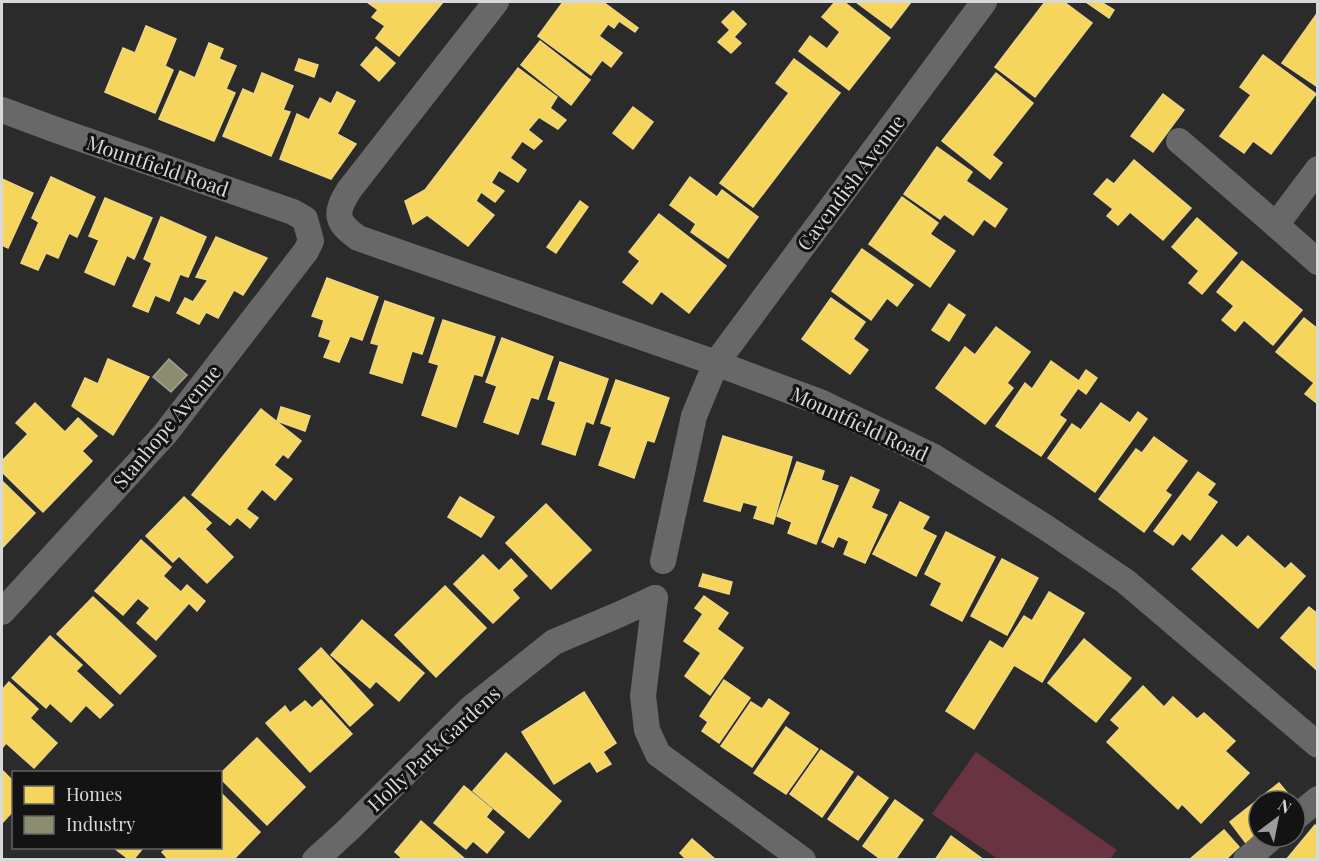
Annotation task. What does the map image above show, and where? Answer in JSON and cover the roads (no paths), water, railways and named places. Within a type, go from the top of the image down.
[{"type":"street","name":"Mountfield Road","points":[[496,2],[348,190],[339,205],[340,219],[346,229],[358,238],[716,363],[822,403],[934,457],[1125,581],[1317,745]]},
{"type":"street","name":"Cavendish Avenue","points":[[663,561],[694,416],[716,363],[984,2]]},
{"type":"street","name":"Mountfield Road","points":[[2,110],[293,212],[305,219],[309,229]]},
{"type":"street","points":[[1179,141],[1317,262]]},
{"type":"street","points":[[1276,225],[1317,169]]},
{"type":"street","name":"Stanhope Avenue","points":[[2,612],[165,434],[306,251],[311,241],[309,229]]},
{"type":"street","name":"Holly Park Gardens","points":[[315,860],[470,709],[554,642],[654,598],[643,696],[646,730],[658,754],[803,860]]},
{"type":"street","points":[[1246,860],[1258,849]]}]
